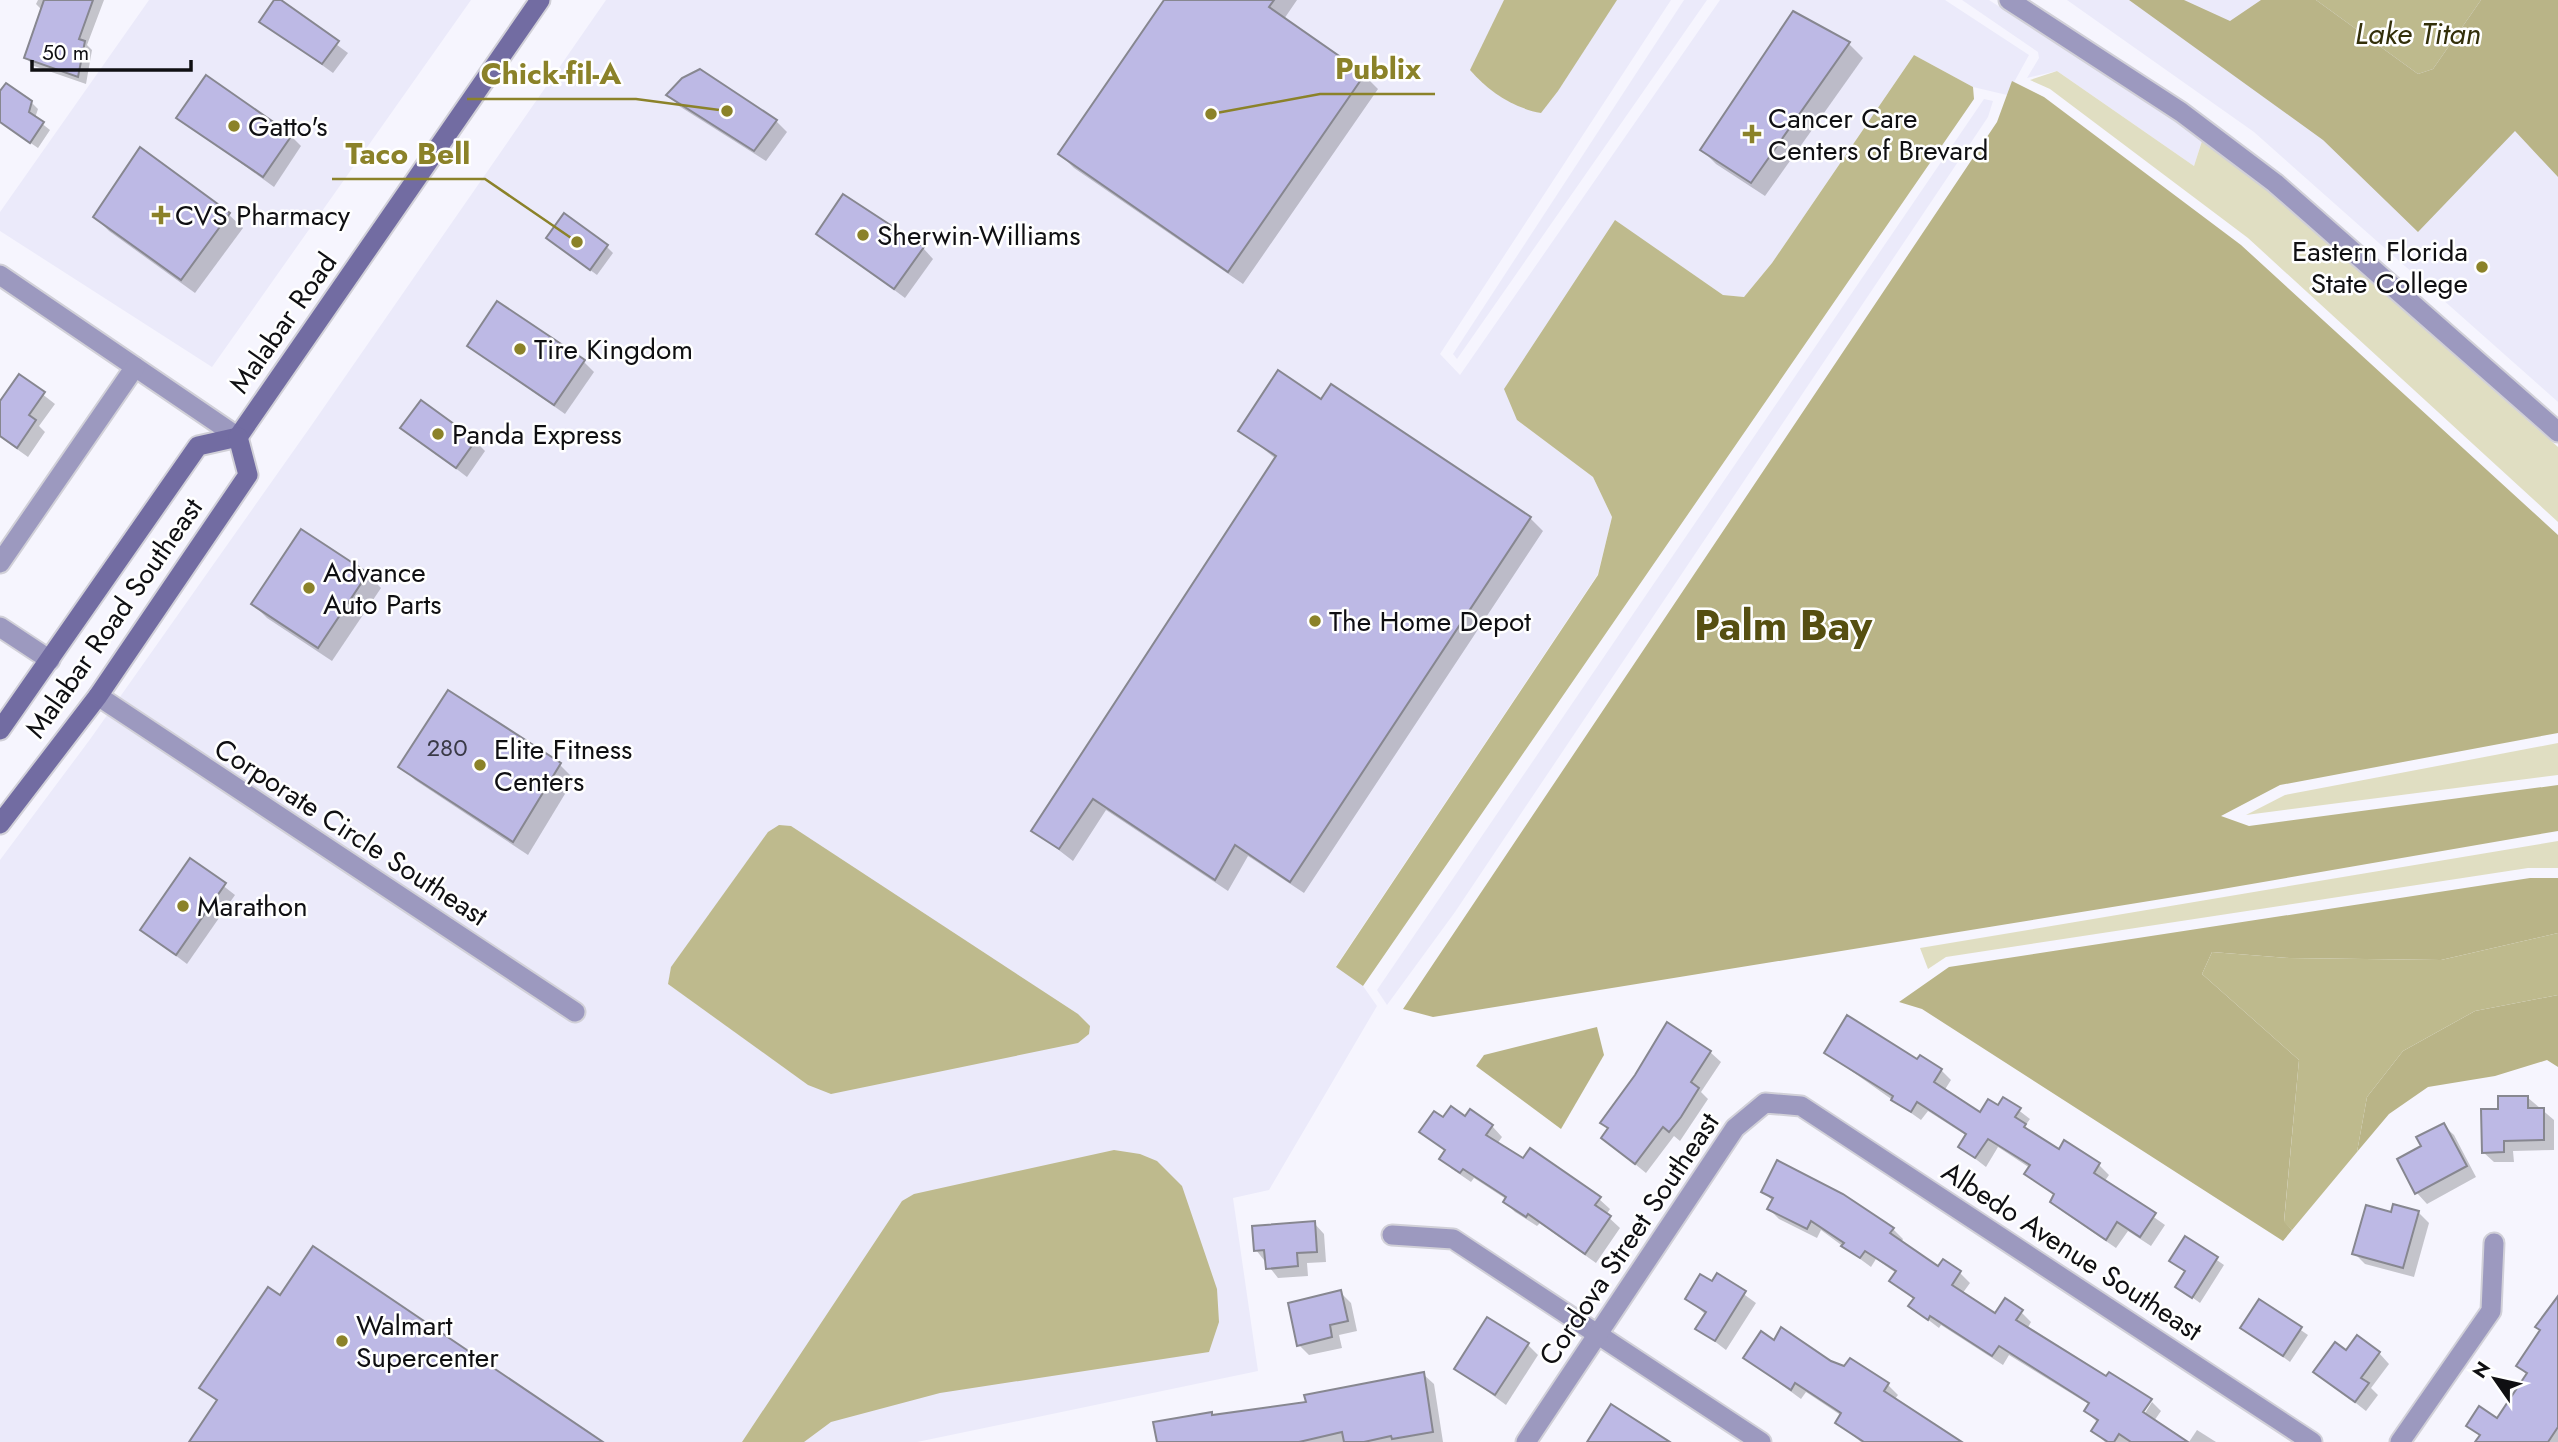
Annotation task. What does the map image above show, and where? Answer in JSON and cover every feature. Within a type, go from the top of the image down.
[{"type":"main road","name":"Malabar Road","points":[[238,437],[540,0]]},
{"type":"main road","points":[[0,730],[198,446],[238,437]]},
{"type":"main road","name":"Malabar Road Southeast","points":[[0,824],[98,696],[248,475],[238,437]]},
{"type":"street","points":[[2009,0],[2181,112],[2275,183],[2558,432]]},
{"type":"street","points":[[0,275],[238,437]]},
{"type":"street","points":[[0,563],[135,367]]},
{"type":"street","points":[[0,627],[50,660]]},
{"type":"street","name":"Corporate Circle Southeast","points":[[98,696],[575,1012]]},
{"type":"street","name":"Cordova Street Southeast","points":[[1527,1442],[1735,1128],[1765,1103],[1801,1106]]},
{"type":"street","name":"Albedo Avenue Southeast","points":[[1801,1106],[2312,1442]]},
{"type":"street","points":[[1391,1235],[1453,1239],[1761,1442]]},
{"type":"street","points":[[2400,1442],[2491,1311],[2494,1243]]},
{"type":"shaded area","points":[[149,0],[471,0],[212,367],[0,231],[0,212]]},
{"type":"shaded area","points":[[606,0],[1671,0],[1440,354],[1460,375],[1720,0],[1945,0],[2029,55],[2007,95],[1973,87],[1914,55],[1772,263],[1744,297],[1723,295],[1615,221],[1517,420],[1593,477],[1612,517],[1598,574],[1336,966],[1363,986],[1377,1006],[1269,1190],[1233,1198],[1258,1371],[917,1442],[0,1442],[0,860],[91,738],[311,426]]},
{"type":"shaded area","points":[[1684,0],[1707,0],[1457,359],[1453,354]]},
{"type":"shaded area","points":[[1962,0],[1989,0],[2175,121],[2202,141],[2194,166],[2057,71],[2027,78],[2039,58],[2038,52]]},
{"type":"shaded area","name":"Eastern Florida State College","points":[[2067,0],[2558,0],[2558,402],[2254,132]]},
{"type":"shaded area","points":[[2129,0],[2184,0],[2230,21],[2261,0],[2316,0],[2418,74],[2433,69],[2481,0],[2558,0],[2558,177],[2515,131],[2418,232],[2323,140]]},
{"type":"shaded area","points":[[2057,71],[2194,166],[2202,141],[2268,191],[2558,447],[2558,522],[2248,238],[2050,89],[2030,80]]},
{"type":"shaded area","points":[[2012,81],[2044,97],[2241,245],[2558,535],[2558,733],[2280,785],[2221,816],[2249,826],[2558,785],[2558,831],[2205,892],[1433,1017],[1403,1009],[1997,122]]},
{"type":"shaded area","points":[[1984,99],[1993,101],[1988,117],[1455,912],[1387,1005],[1377,990]]},
{"type":"shaded area","points":[[2558,743],[2558,775],[2246,815],[2285,795]]},
{"type":"shaded area","points":[[2558,841],[2558,868],[2528,868],[1946,957],[1928,969],[1920,948]]},
{"type":"shaded area","points":[[2530,878],[2558,878],[2558,933],[2441,960],[2289,958],[2212,952],[2202,974],[2299,1060],[2284,1221],[2292,1230],[2283,1241],[1922,1009],[1899,1002],[1949,967]]},
{"type":"shaded area","points":[[2558,995],[2558,1067],[2547,1060],[2495,1076],[2428,1087],[2389,1114],[2357,1152],[2367,1097],[2403,1051],[2475,1011]]},
{"type":"shaded area","points":[[1597,1027],[1604,1055],[1561,1129],[1476,1066],[1484,1055]]},
{"type":"water","points":[[1504,0],[1617,0],[1541,113],[1502,98],[1470,70]]},
{"type":"water","name":"Lake Titan","points":[[2316,0],[2481,0],[2433,69],[2418,74]]},
{"type":"water","points":[[1914,55],[1973,87],[1974,99],[1363,986],[1336,967],[1598,575],[1612,517],[1593,477],[1517,420],[1504,389],[1615,220],[1723,295],[1744,297],[1772,263]]},
{"type":"water","points":[[779,825],[791,826],[1078,1014],[1090,1026],[1089,1034],[1078,1043],[831,1094],[808,1085],[668,984],[671,967],[768,832]]},
{"type":"water","points":[[2558,933],[2558,995],[2475,1011],[2403,1051],[2367,1097],[2357,1152],[2292,1230],[2284,1222],[2299,1060],[2202,974],[2212,952],[2289,958],[2441,960]]},
{"type":"water","points":[[1114,1150],[1140,1154],[1157,1161],[1182,1186],[1217,1289],[1219,1322],[1209,1352],[940,1393],[831,1422],[804,1442],[742,1442],[902,1201],[914,1194]]},
{"type":"building","points":[[44,0],[93,0],[79,39],[85,41],[78,77],[24,58]]},
{"type":"building","points":[[274,0],[281,0],[339,41],[322,64],[259,22]]},
{"type":"building","points":[[1164,0],[1274,0],[1269,7],[1365,74],[1228,272],[1058,154]]},
{"type":"building","points":[[1793,11],[1850,42],[1751,183],[1700,150]]},
{"type":"building","points":[[700,69],[777,120],[754,151],[666,95],[682,78]]},
{"type":"building","name":"Gatto's","points":[[206,75],[292,135],[263,177],[176,118]]},
{"type":"building","points":[[6,83],[32,101],[29,112],[44,122],[30,143],[0,122],[0,91]]},
{"type":"building","name":"CVS Pharmacy","points":[[140,147],[230,213],[181,280],[93,217]]},
{"type":"building","points":[[843,194],[924,247],[894,289],[816,234]]},
{"type":"building","points":[[564,213],[608,245],[590,270],[546,238]]},
{"type":"building","points":[[497,301],[585,360],[554,405],[467,346]]},
{"type":"building","name":"The Home Depot","points":[[1278,370],[1321,399],[1331,384],[1531,517],[1290,882],[1235,845],[1215,880],[1093,799],[1059,849],[1031,831],[1276,456],[1238,431]]},
{"type":"building","points":[[19,374],[45,392],[29,415],[36,420],[17,448],[0,436],[0,401]]},
{"type":"building","name":"Panda Express","points":[[421,400],[476,440],[456,468],[400,428]]},
{"type":"building","name":"Advance Auto Parts","points":[[301,529],[368,573],[318,648],[251,604]]},
{"type":"building","name":"Elite Fitness Centers","points":[[448,690],[561,763],[513,842],[398,767]]},
{"type":"building","name":"Marathon","points":[[190,858],[226,883],[176,955],[140,930]]},
{"type":"building","points":[[1847,1015],[1917,1059],[1920,1055],[1942,1069],[1934,1082],[1980,1112],[1988,1099],[1998,1105],[2003,1097],[2021,1108],[2015,1117],[2026,1124],[2024,1127],[2059,1149],[2064,1140],[2100,1163],[2094,1173],[2156,1213],[2140,1237],[2117,1222],[2106,1240],[2050,1202],[2054,1194],[2024,1174],[2030,1165],[1988,1139],[1975,1158],[1958,1147],[1966,1134],[1917,1102],[1911,1112],[1891,1100],[1893,1096],[1824,1053]]},
{"type":"building","points":[[1667,1022],[1711,1051],[1691,1082],[1699,1088],[1681,1117],[1669,1132],[1663,1127],[1635,1164],[1601,1138],[1608,1128],[1600,1123],[1635,1075]]},
{"type":"building","points":[[2498,1096],[2528,1096],[2528,1108],[2544,1108],[2544,1140],[2504,1141],[2504,1152],[2482,1153],[2481,1109],[2498,1109]]},
{"type":"building","points":[[1451,1106],[1465,1116],[1470,1109],[1493,1125],[1486,1135],[1523,1158],[1530,1148],[1601,1197],[1595,1205],[1611,1216],[1585,1254],[1528,1214],[1526,1217],[1503,1202],[1506,1197],[1463,1169],[1460,1173],[1439,1159],[1445,1150],[1419,1132],[1434,1111],[1443,1117]]},
{"type":"building","points":[[2444,1123],[2467,1166],[2415,1194],[2397,1159],[2421,1146],[2416,1137]]},
{"type":"building","points":[[1777,1160],[1843,1194],[1894,1228],[1890,1233],[1938,1266],[1943,1259],[1961,1271],[1952,1285],[1995,1313],[2005,1298],[2023,1310],[2016,1320],[2106,1376],[2109,1372],[2152,1399],[2143,1412],[2188,1442],[2131,1442],[2119,1434],[2114,1442],[2108,1442],[2091,1431],[2098,1420],[2084,1411],[2089,1403],[1999,1346],[1992,1356],[1930,1316],[1928,1320],[1908,1306],[1914,1298],[1889,1281],[1896,1271],[1865,1251],[1860,1258],[1841,1246],[1844,1243],[1811,1221],[1807,1229],[1767,1209],[1773,1198],[1761,1192]]},
{"type":"building","points":[[2393,1204],[2419,1211],[2403,1268],[2352,1254],[2366,1205],[2391,1212]]},
{"type":"building","points":[[1315,1221],[1317,1252],[1297,1253],[1298,1266],[1266,1269],[1264,1250],[1254,1251],[1252,1226]]},
{"type":"building","points":[[2185,1236],[2218,1257],[2192,1298],[2175,1287],[2185,1271],[2169,1261]]},
{"type":"building","name":"Walmart Supercenter","points":[[313,1246],[603,1442],[189,1442],[217,1400],[199,1388],[268,1287],[280,1295]]},
{"type":"building","points":[[1717,1273],[1746,1291],[1715,1341],[1695,1329],[1706,1312],[1685,1299],[1700,1274],[1712,1281]]},
{"type":"building","points":[[1341,1290],[1348,1321],[1330,1325],[1332,1337],[1297,1346],[1288,1303]]},
{"type":"building","points":[[2558,1296],[2558,1427],[2548,1442],[2475,1442],[2480,1435],[2466,1426],[2479,1406],[2497,1418],[2527,1373],[2516,1366],[2540,1330],[2535,1327]]},
{"type":"building","points":[[2259,1299],[2302,1327],[2283,1356],[2240,1328]]},
{"type":"building","points":[[1487,1317],[1529,1343],[1495,1395],[1454,1369]]},
{"type":"building","points":[[1781,1327],[1831,1361],[1844,1366],[1850,1358],[1889,1383],[1884,1391],[1962,1442],[1864,1442],[1835,1423],[1841,1413],[1795,1383],[1791,1390],[1743,1358],[1761,1331],[1774,1340]]},
{"type":"building","points":[[2357,1335],[2380,1352],[2361,1378],[2369,1383],[2355,1402],[2313,1372],[2335,1342],[2346,1350]]},
{"type":"building","points":[[1424,1372],[1433,1432],[1364,1442],[1344,1442],[1342,1432],[1299,1442],[1157,1442],[1153,1422],[1212,1412],[1212,1415],[1306,1402],[1304,1395]]},
{"type":"building","points":[[1611,1404],[1670,1442],[1587,1442]]},
{"type":"place","name":"Chick-fil-A","points":[[727,111]]},
{"type":"place","name":"Publix","points":[[1211,114]]},
{"type":"place","name":"Gatto's","points":[[234,126]]},
{"type":"place","name":"Cancer Care Centers of Brevard","points":[[1752,134]]},
{"type":"place","name":"CVS Pharmacy","points":[[161,215]]},
{"type":"place","name":"Sherwin-Williams","points":[[863,235]]},
{"type":"place","name":"Taco Bell","points":[[577,242]]},
{"type":"place","name":"Eastern Florida State College","points":[[2482,267]]},
{"type":"place","name":"Tire Kingdom","points":[[520,349]]},
{"type":"place","name":"Panda Express","points":[[438,434]]},
{"type":"place","name":"Advance Auto Parts","points":[[309,588]]},
{"type":"place","name":"The Home Depot","points":[[1315,621]]},
{"type":"place","name":"Elite Fitness Centers","points":[[480,765]]},
{"type":"place","name":"Marathon","points":[[183,906]]},
{"type":"place","name":"Walmart Supercenter","points":[[342,1341]]},
{"type":"district","name":"Palm Bay","points":[[1783,625]]}]
